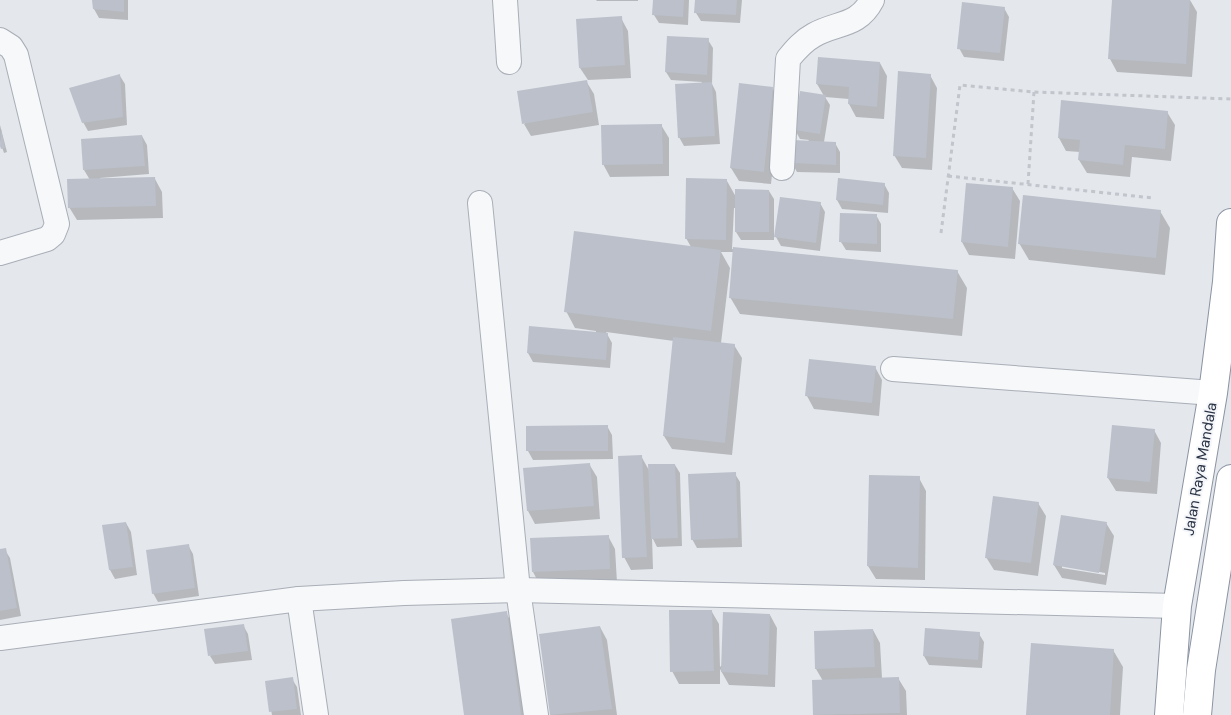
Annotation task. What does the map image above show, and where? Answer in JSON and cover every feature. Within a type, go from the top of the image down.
[{"type":"highway","name":"Jalan Raya Mandala","points":[[1169,715],[1177,606],[1213,393],[1227,282],[1231,223]]},
{"type":"highway","points":[[1197,715],[1201,670],[1231,479]]},
{"type":"street","points":[[505,0],[509,62]]},
{"type":"street","points":[[782,168],[788,59],[798,46],[815,34],[852,21],[864,14],[872,0]]},
{"type":"street","points":[[0,40],[11,48],[16,55],[57,224],[53,234],[47,239],[0,253]]},
{"type":"street","points":[[480,203],[518,590],[536,715]]},
{"type":"street","points":[[893,369],[1213,393]]},
{"type":"street","points":[[0,638],[299,599],[404,593],[518,590],[1177,606]]},
{"type":"street","points":[[299,599],[316,715]]},
{"type":"path","points":[[941,234],[960,85],[1034,92],[1231,99]]},
{"type":"path","points":[[1028,184],[1034,92]]},
{"type":"path","points":[[948,176],[1153,198]]},
{"type":"building","points":[[92,0],[124,0],[124,12],[93,9]]},
{"type":"building","points":[[653,0],[684,0],[683,17],[652,15]]},
{"type":"building","points":[[695,0],[737,0],[736,15],[694,13]]},
{"type":"building","points":[[1112,0],[1190,0],[1186,64],[1108,59]]},
{"type":"building","points":[[962,2],[1005,7],[1000,53],[957,49]]},
{"type":"building","points":[[622,16],[625,65],[579,68],[576,19]]},
{"type":"building","points":[[667,36],[709,38],[707,75],[665,72]]},
{"type":"building","points":[[818,57],[880,62],[877,107],[848,104],[849,87],[816,84]]},
{"type":"building","points":[[898,71],[931,74],[926,158],[893,156]]},
{"type":"building","points":[[120,74],[123,117],[82,123],[69,88]]},
{"type":"building","points":[[587,80],[593,112],[522,124],[517,91]]},
{"type":"building","points":[[712,82],[715,136],[678,138],[675,84]]},
{"type":"building","points":[[739,83],[773,87],[764,172],[730,168]]},
{"type":"building","points":[[800,91],[826,95],[820,134],[794,130]]},
{"type":"building","points":[[1061,100],[1168,111],[1165,149],[1125,145],[1123,165],[1078,160],[1080,140],[1058,138]]},
{"type":"building","points":[[662,124],[663,164],[602,165],[601,125]]},
{"type":"building","points":[[1,129],[5,148],[1,149],[0,146]]},
{"type":"building","points":[[142,135],[145,166],[83,170],[81,139]]},
{"type":"building","points":[[792,140],[836,142],[836,165],[791,163]]},
{"type":"building","points":[[155,177],[156,206],[68,208],[67,179]]},
{"type":"building","points":[[686,178],[727,179],[726,240],[685,239]]},
{"type":"building","points":[[838,178],[885,183],[883,205],[836,200]]},
{"type":"building","points":[[966,183],[1013,187],[1008,247],[961,242]]},
{"type":"building","points":[[735,189],[769,190],[769,232],[735,232]]},
{"type":"building","points":[[1023,195],[1161,210],[1156,258],[1018,244]]},
{"type":"building","points":[[780,197],[821,202],[816,243],[774,237]]},
{"type":"building","points":[[840,213],[877,214],[877,244],[839,242]]},
{"type":"building","points":[[574,231],[721,250],[711,331],[564,312]]},
{"type":"building","points":[[733,247],[958,270],[953,319],[729,298]]},
{"type":"building","points":[[529,326],[608,333],[606,360],[527,353]]},
{"type":"building","points":[[673,337],[735,344],[725,443],[663,436]]},
{"type":"building","points":[[809,359],[876,366],[872,403],[805,396]]},
{"type":"building","points":[[608,425],[608,451],[526,451],[526,426]]},
{"type":"building","points":[[1112,425],[1155,429],[1150,482],[1107,478]]},
{"type":"building","points":[[642,455],[647,557],[622,558],[618,456]]},
{"type":"building","points":[[590,463],[594,506],[527,511],[523,468]]},
{"type":"building","points":[[648,464],[675,464],[678,538],[651,539]]},
{"type":"building","points":[[736,472],[738,538],[691,540],[688,474]]},
{"type":"building","points":[[869,475],[920,476],[918,568],[867,566]]},
{"type":"building","points":[[993,496],[1039,502],[1031,563],[985,558]]},
{"type":"building","points":[[1061,515],[1107,522],[1099,573],[1053,565]]},
{"type":"building","points":[[126,522],[133,567],[109,570],[102,525]]},
{"type":"building","points":[[609,535],[610,569],[532,572],[530,538]]},
{"type":"building","points":[[189,544],[195,588],[152,594],[146,550]]},
{"type":"building","points":[[6,548],[17,608],[0,611],[0,549]]},
{"type":"building","points":[[669,610],[712,610],[714,671],[670,672]]},
{"type":"building","points":[[507,611],[521,715],[464,715],[451,619]]},
{"type":"building","points":[[723,612],[770,614],[768,675],[721,672]]},
{"type":"building","points":[[244,624],[248,651],[208,656],[204,629]]},
{"type":"building","points":[[600,626],[612,709],[550,715],[539,634]]},
{"type":"building","points":[[925,628],[980,632],[978,660],[923,656]]},
{"type":"building","points":[[873,629],[875,667],[815,669],[814,631]]},
{"type":"building","points":[[1031,643],[1114,649],[1110,715],[1026,715]]},
{"type":"building","points":[[293,677],[297,709],[269,712],[265,681]]},
{"type":"building","points":[[899,677],[900,713],[813,715],[812,680]]}]
